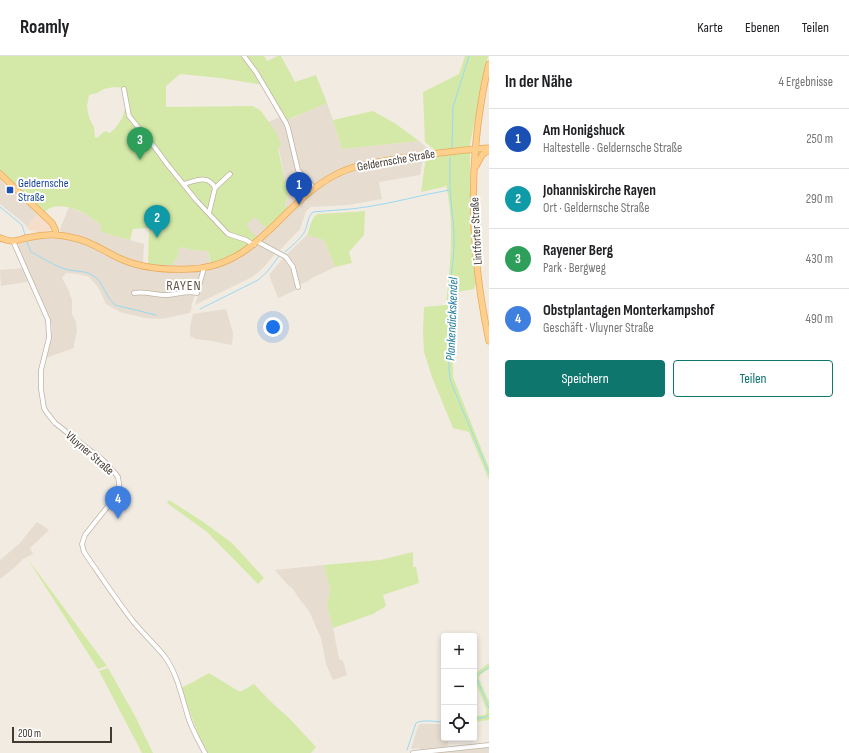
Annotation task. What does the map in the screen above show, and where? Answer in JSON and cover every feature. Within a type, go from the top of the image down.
[{"type":"main road","name":"Lintforter Straße","points":[[489,64],[479,116],[475,149],[474,191],[475,243],[479,287],[489,341]]},
{"type":"main road","name":"Geldernsche Straße","points":[[0,238],[13,241],[56,234],[90,242],[120,258],[133,263],[159,268],[204,268],[240,255],[256,243],[314,188],[337,174],[362,165],[434,154],[475,149],[489,149]]},
{"type":"main road","points":[[475,168],[482,155],[489,149]]},
{"type":"main road","points":[[0,174],[52,223],[56,234]]},
{"type":"street","points":[[244,56],[256,72],[286,123],[298,170],[314,188]]},
{"type":"street","points":[[124,89],[129,116],[196,200],[228,234],[256,243],[286,257],[293,267],[298,287]]},
{"type":"street","points":[[209,213],[215,188],[230,174]]},
{"type":"street","points":[[184,184],[204,179],[208,180],[214,185],[215,188]]},
{"type":"street","name":"Vluyner Straße","points":[[13,241],[48,320],[48,346],[40,370],[44,408],[55,423],[102,459],[118,477],[120,488],[116,496],[85,534],[82,549],[138,628],[164,657],[179,686],[190,722],[205,753]]},
{"type":"street","points":[[134,293],[140,292],[166,295],[192,292],[197,293],[204,268]]},
{"type":"street","points":[[413,753],[489,745]]},
{"type":"shaded area","points":[[327,103],[342,149],[419,141],[431,151],[424,152],[420,175],[379,182],[382,199],[348,205],[311,207],[306,211],[300,229],[262,269],[252,277],[195,305],[205,273],[211,266],[211,263],[236,254],[246,225],[255,216],[285,205],[286,203],[291,186],[286,187],[276,132],[268,122],[281,117],[291,119]]},
{"type":"shaded area","points":[[0,179],[11,192],[18,196],[38,214],[27,227],[0,204]]},
{"type":"shaded area","points":[[69,207],[87,215],[102,226],[105,233],[144,244],[143,263],[148,264],[177,260],[179,249],[182,247],[191,250],[208,251],[210,263],[203,265],[190,313],[161,319],[145,318],[120,312],[106,304],[98,287],[89,277],[79,274],[66,273],[62,278],[72,300],[72,314],[76,322],[77,332],[74,348],[46,358],[51,340],[52,328],[49,316],[33,281],[1,286],[0,270],[27,268],[18,244],[40,238],[61,239],[60,229]]},
{"type":"shaded area","points":[[38,214],[51,226],[51,229],[46,233],[39,233],[29,230],[27,227]]},
{"type":"shaded area","points":[[307,235],[324,240],[335,267],[299,285],[298,289],[278,298],[269,275],[284,257]]},
{"type":"shaded area","points":[[226,309],[233,333],[232,345],[196,339],[190,336],[190,327],[193,314]]},
{"type":"shaded area","points":[[37,522],[49,530],[30,548],[33,554],[23,559],[0,579],[0,560],[19,544]]},
{"type":"shaded area","points":[[324,565],[330,592],[327,606],[339,659],[343,661],[347,675],[333,680],[326,664],[321,638],[309,611],[293,589],[275,570]]},
{"type":"shaded area","points":[[420,724],[441,724],[441,741],[448,741],[446,752],[489,747],[489,753],[421,753],[420,748],[411,749],[418,726]]},
{"type":"green space","points":[[0,56],[264,56],[267,61],[281,56],[295,82],[316,75],[327,103],[287,120],[281,117],[264,85],[220,78],[180,74],[166,86],[166,107],[253,106],[261,111],[276,132],[281,145],[278,148],[286,187],[291,186],[285,205],[287,209],[267,229],[255,217],[246,225],[257,238],[236,254],[211,263],[208,251],[191,250],[182,247],[179,249],[177,260],[174,260],[173,265],[148,264],[149,228],[133,229],[130,240],[105,233],[100,230],[102,226],[89,216],[71,208],[59,206],[45,212],[0,171]],"holes":[[[114,87],[125,88],[126,101],[124,113],[119,123],[110,133],[105,131],[97,138],[95,137],[94,127],[88,113],[87,106],[89,95]]]},
{"type":"green space","points":[[465,56],[488,56],[470,144],[470,215],[476,284],[474,289],[453,293],[453,377],[489,468],[489,480],[469,432],[453,428],[432,377],[424,352],[424,307],[446,305],[451,230],[449,200],[446,185],[421,192],[426,157],[436,151],[425,142],[423,92],[459,74]]},
{"type":"green space","points":[[373,111],[396,124],[419,141],[342,149],[333,120]]},
{"type":"green space","points":[[365,211],[364,235],[349,252],[352,263],[335,267],[324,240],[307,235],[312,220],[318,214]]},
{"type":"green space","points":[[169,500],[202,521],[232,543],[264,578],[258,584],[207,532],[167,503]]},
{"type":"green space","points":[[413,552],[413,567],[416,567],[419,583],[383,595],[386,606],[373,614],[333,628],[327,606],[330,592],[324,565],[380,560]]},
{"type":"green space","points":[[27,558],[107,666],[98,669]]},
{"type":"green space","points":[[489,663],[489,669],[480,675],[479,679],[489,701],[489,720],[477,722],[477,716],[485,715],[487,711],[477,686],[477,672]]},
{"type":"green space","points":[[108,668],[135,716],[153,753],[142,753],[99,671]]},
{"type":"green space","points":[[209,673],[240,692],[254,684],[316,747],[311,753],[207,753],[201,742],[181,688]]},
{"type":"waterway","name":"Plankendickskendel","points":[[452,148],[453,107],[469,56]]},
{"type":"waterway","name":"Plankendickskendel","points":[[450,158],[450,190],[454,232],[454,249],[449,301],[450,379],[489,473]]},
{"type":"waterway","points":[[285,252],[298,241],[304,233],[313,212],[353,209],[449,190]]},
{"type":"waterway","points":[[0,207],[22,225],[25,235]]},
{"type":"waterway","points":[[26,240],[31,252],[57,266],[65,269],[85,272],[95,277],[101,283],[109,298],[115,305],[156,315]]},
{"type":"waterway","points":[[200,309],[258,280],[267,272],[279,256]]},
{"type":"waterway","name":"Plankendickskendel","points":[[489,667],[476,677],[489,708]]},
{"type":"waterway","name":"Plankendickskendel","points":[[477,718],[489,715]]},
{"type":"waterway","name":"Plankendickskendel","points":[[407,750],[416,723],[426,721],[441,722]]},
{"type":"place","name":"Rayener Berg","points":[[140,160]]},
{"type":"place","name":"Geldernsche Straße","points":[[10,190]]},
{"type":"place","name":"Am Honigshuck","points":[[299,205]]},
{"type":"place","name":"Johanniskirche Rayen","points":[[157,238]]},
{"type":"place","name":"Obstplantagen Monterkampshof","points":[[118,519]]},
{"type":"district","name":"RAYEN","points":[[184,285]]}]
